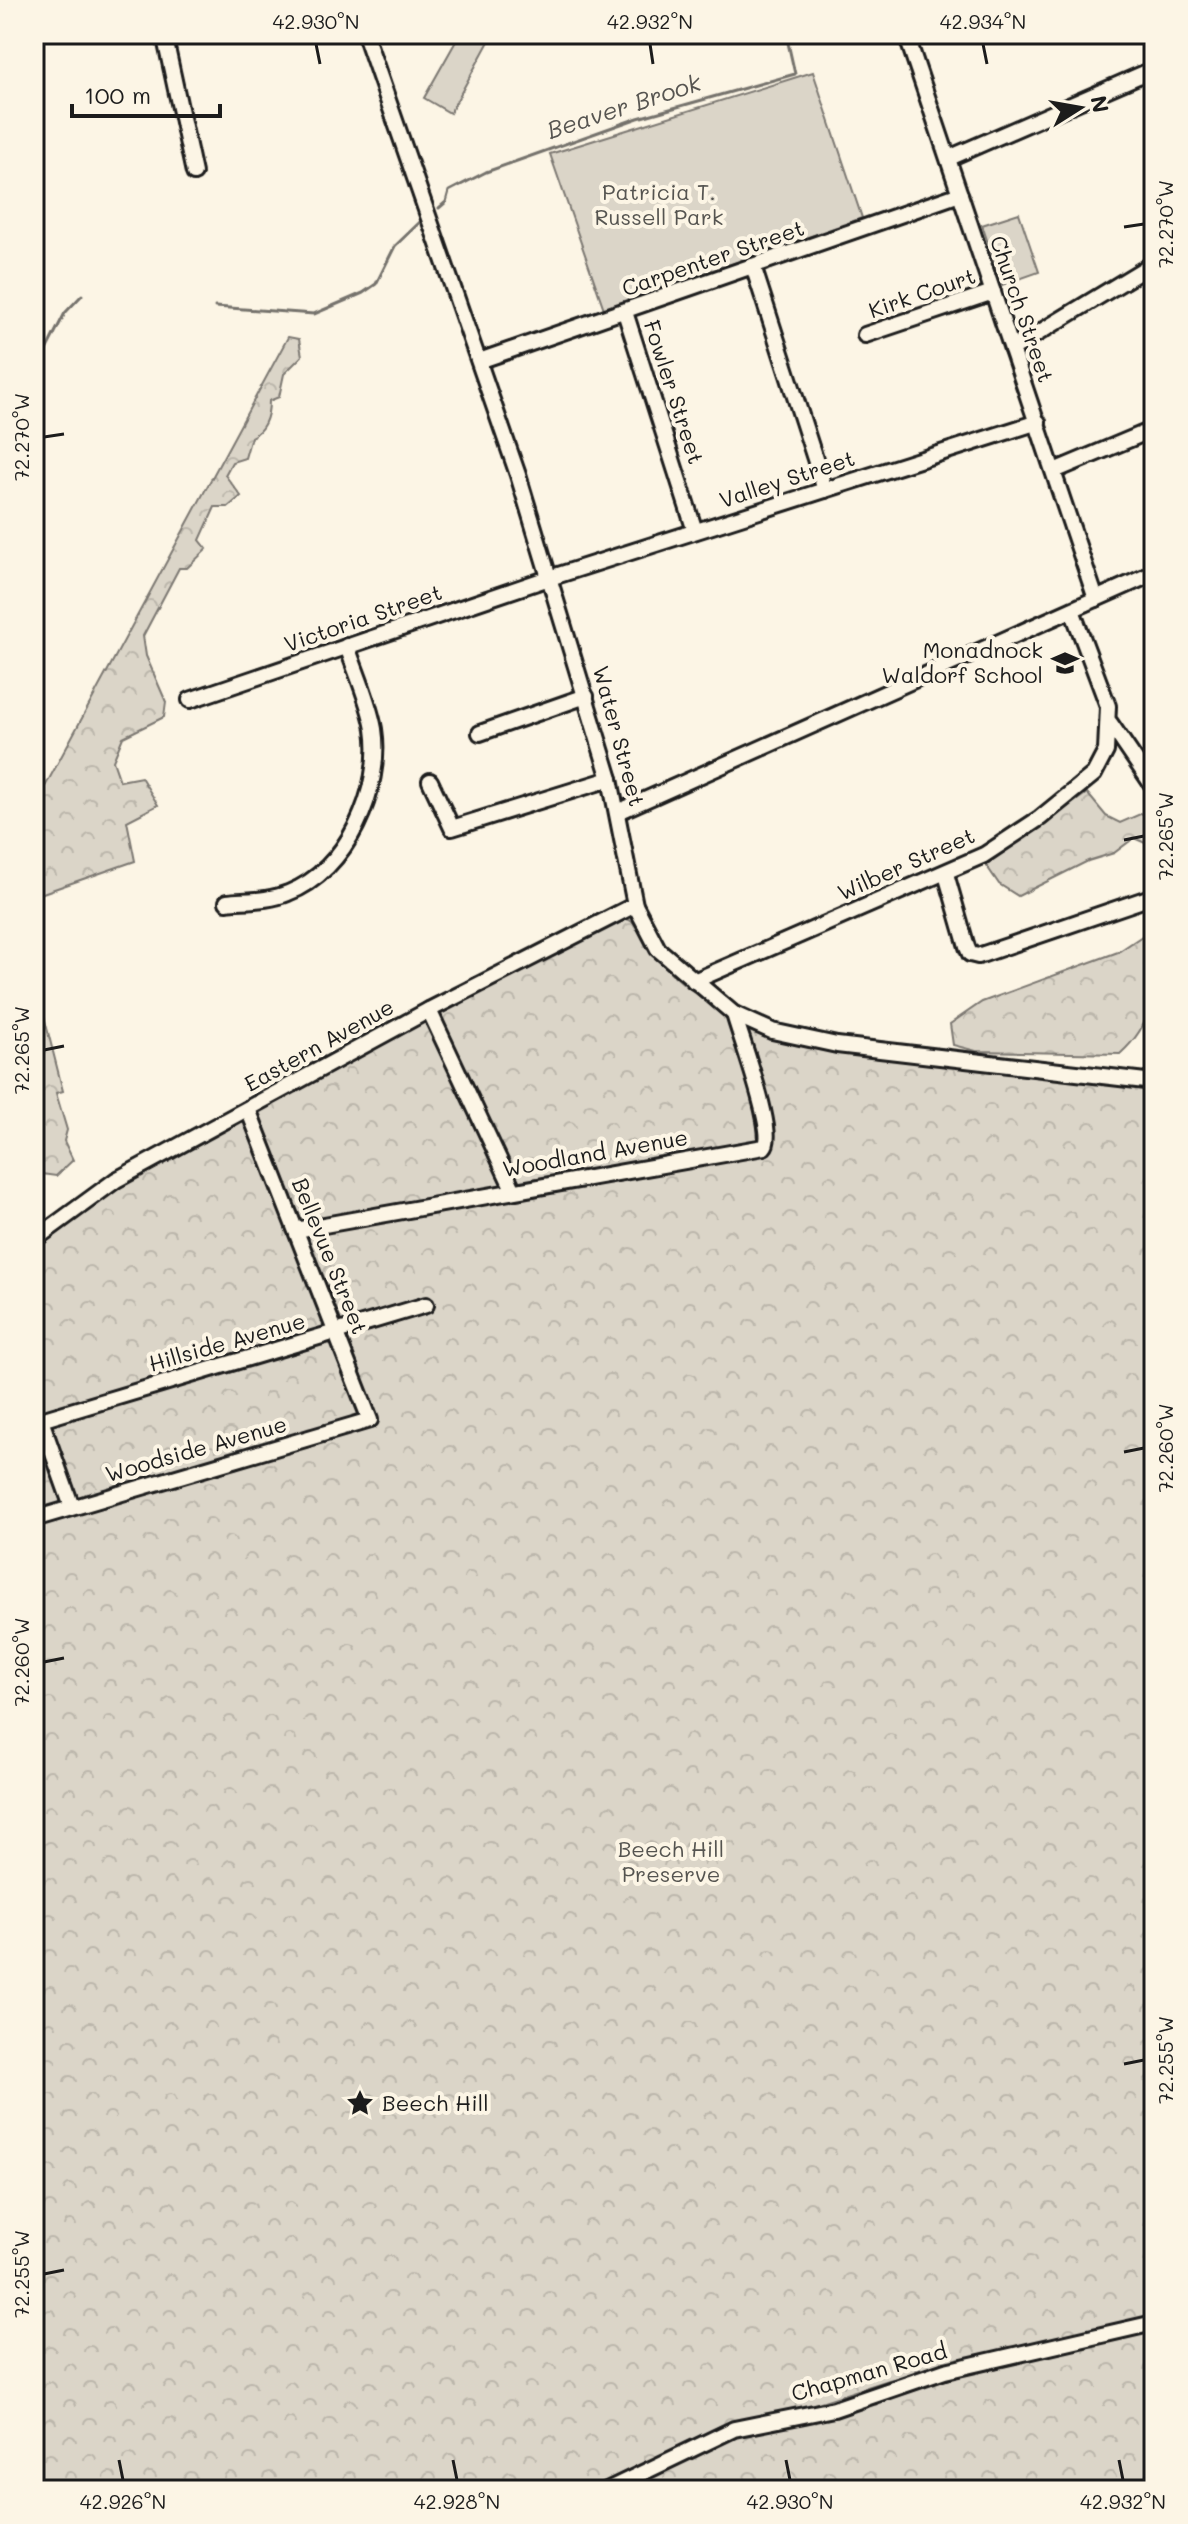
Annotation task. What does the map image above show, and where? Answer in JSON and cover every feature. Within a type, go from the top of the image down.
[{"type":"street","points":[[164,34],[194,173]]},
{"type":"street","name":"Water Street","points":[[365,34],[479,361],[550,578],[610,779],[635,905],[658,949],[734,1014],[772,1031],[829,1044],[1154,1082]]},
{"type":"street","name":"Church Street","points":[[906,34],[1096,599]]},
{"type":"street","points":[[949,158],[1154,69]]},
{"type":"street","name":"Carpenter Street","points":[[479,361],[960,194]]},
{"type":"street","points":[[1012,349],[1154,263]]},
{"type":"street","points":[[753,266],[825,490]]},
{"type":"street","name":"Kirk Court","points":[[865,335],[993,292]]},
{"type":"street","name":"Fowler Street","points":[[625,312],[695,531]]},
{"type":"street","name":"Valley Street","points":[[550,578],[1038,422]]},
{"type":"street","points":[[1054,471],[1154,429]]},
{"type":"street","points":[[618,812],[1154,573]]},
{"type":"street","name":"Victoria Street","points":[[190,700],[550,578]]},
{"type":"street","name":"Wilber Street","points":[[694,981],[946,874],[1015,835],[1077,790],[1100,765],[1110,723],[1108,706],[1072,610]]},
{"type":"street","points":[[227,902],[276,898],[307,884],[340,853],[355,826],[368,795],[375,755],[374,728],[347,646]]},
{"type":"street","points":[[480,733],[586,696]]},
{"type":"street","points":[[1110,723],[1126,742],[1151,783]]},
{"type":"street","points":[[430,781],[452,828],[610,779]]},
{"type":"street","points":[[946,874],[966,944],[970,954],[978,956],[1154,896]]},
{"type":"street","name":"Eastern Avenue","points":[[34,1240],[116,1180],[429,1010],[635,905]]},
{"type":"street","points":[[429,1010],[513,1189]]},
{"type":"street","name":"Woodland Avenue","points":[[296,1230],[768,1144],[761,1103],[734,1014]]},
{"type":"street","name":"Bellevue Street","points":[[248,1109],[370,1420]]},
{"type":"street","name":"Hillside Avenue","points":[[37,1421],[426,1305]]},
{"type":"street","name":"Woodside Avenue","points":[[34,1519],[370,1420]]},
{"type":"street","points":[[37,1421],[72,1507]]},
{"type":"street","name":"Chapman Road","points":[[607,2490],[734,2429],[834,2409],[945,2371],[1154,2323]]},
{"type":"green space","points":[[460,34],[493,34],[450,113],[424,98]]},
{"type":"green space","name":"Patricia T. Russell Park","points":[[813,72],[862,218],[604,309],[550,154]]},
{"type":"green space","points":[[1019,213],[1039,272],[1002,285],[982,225]]},
{"type":"green space","points":[[288,337],[299,339],[302,356],[284,374],[279,397],[269,401],[265,422],[260,431],[251,437],[245,458],[232,462],[225,475],[241,496],[228,507],[215,507],[200,540],[207,549],[187,568],[179,568],[143,636],[146,656],[166,702],[164,717],[123,737],[113,761],[120,781],[141,777],[158,805],[127,821],[135,861],[34,896],[34,807]]},
{"type":"green space","points":[[1087,793],[1106,816],[1120,823],[1154,808],[1154,847],[1134,838],[1114,853],[1088,861],[1018,896],[999,884],[986,865]]},
{"type":"green space","name":"Beech Hill Preserve","points":[[625,918],[637,927],[651,951],[674,976],[715,1007],[760,1033],[1154,1086],[1154,2320],[889,2380],[765,2420],[621,2477],[600,2490],[34,2490],[34,1248],[103,1194],[615,920]]},
{"type":"green space","points":[[1154,928],[1154,981],[1149,1012],[1143,1026],[1120,1054],[976,1051],[953,1045],[950,1024],[982,1002],[1118,952]]},
{"type":"green space","points":[[34,977],[63,1091],[56,1093],[67,1130],[64,1141],[73,1160],[56,1176],[34,1173]]},
{"type":"green space","points":[[1154,2326],[1154,2490],[621,2490],[739,2433],[873,2402],[947,2373]]},
{"type":"waterway","name":"Beaver Brook","points":[[439,208],[446,202],[449,191],[486,172],[638,118],[795,74],[786,34]]},
{"type":"waterway","name":"Beaver Brook","points":[[215,307],[314,314],[363,293],[376,284],[395,246],[420,222]]},
{"type":"waterway","name":"Beaver Brook","points":[[34,374],[65,313],[82,295]]},
{"type":"place","name":"Monadnock Waldorf School","points":[[1065,663]]},
{"type":"place","name":"Beech Hill","points":[[360,2103]]}]
